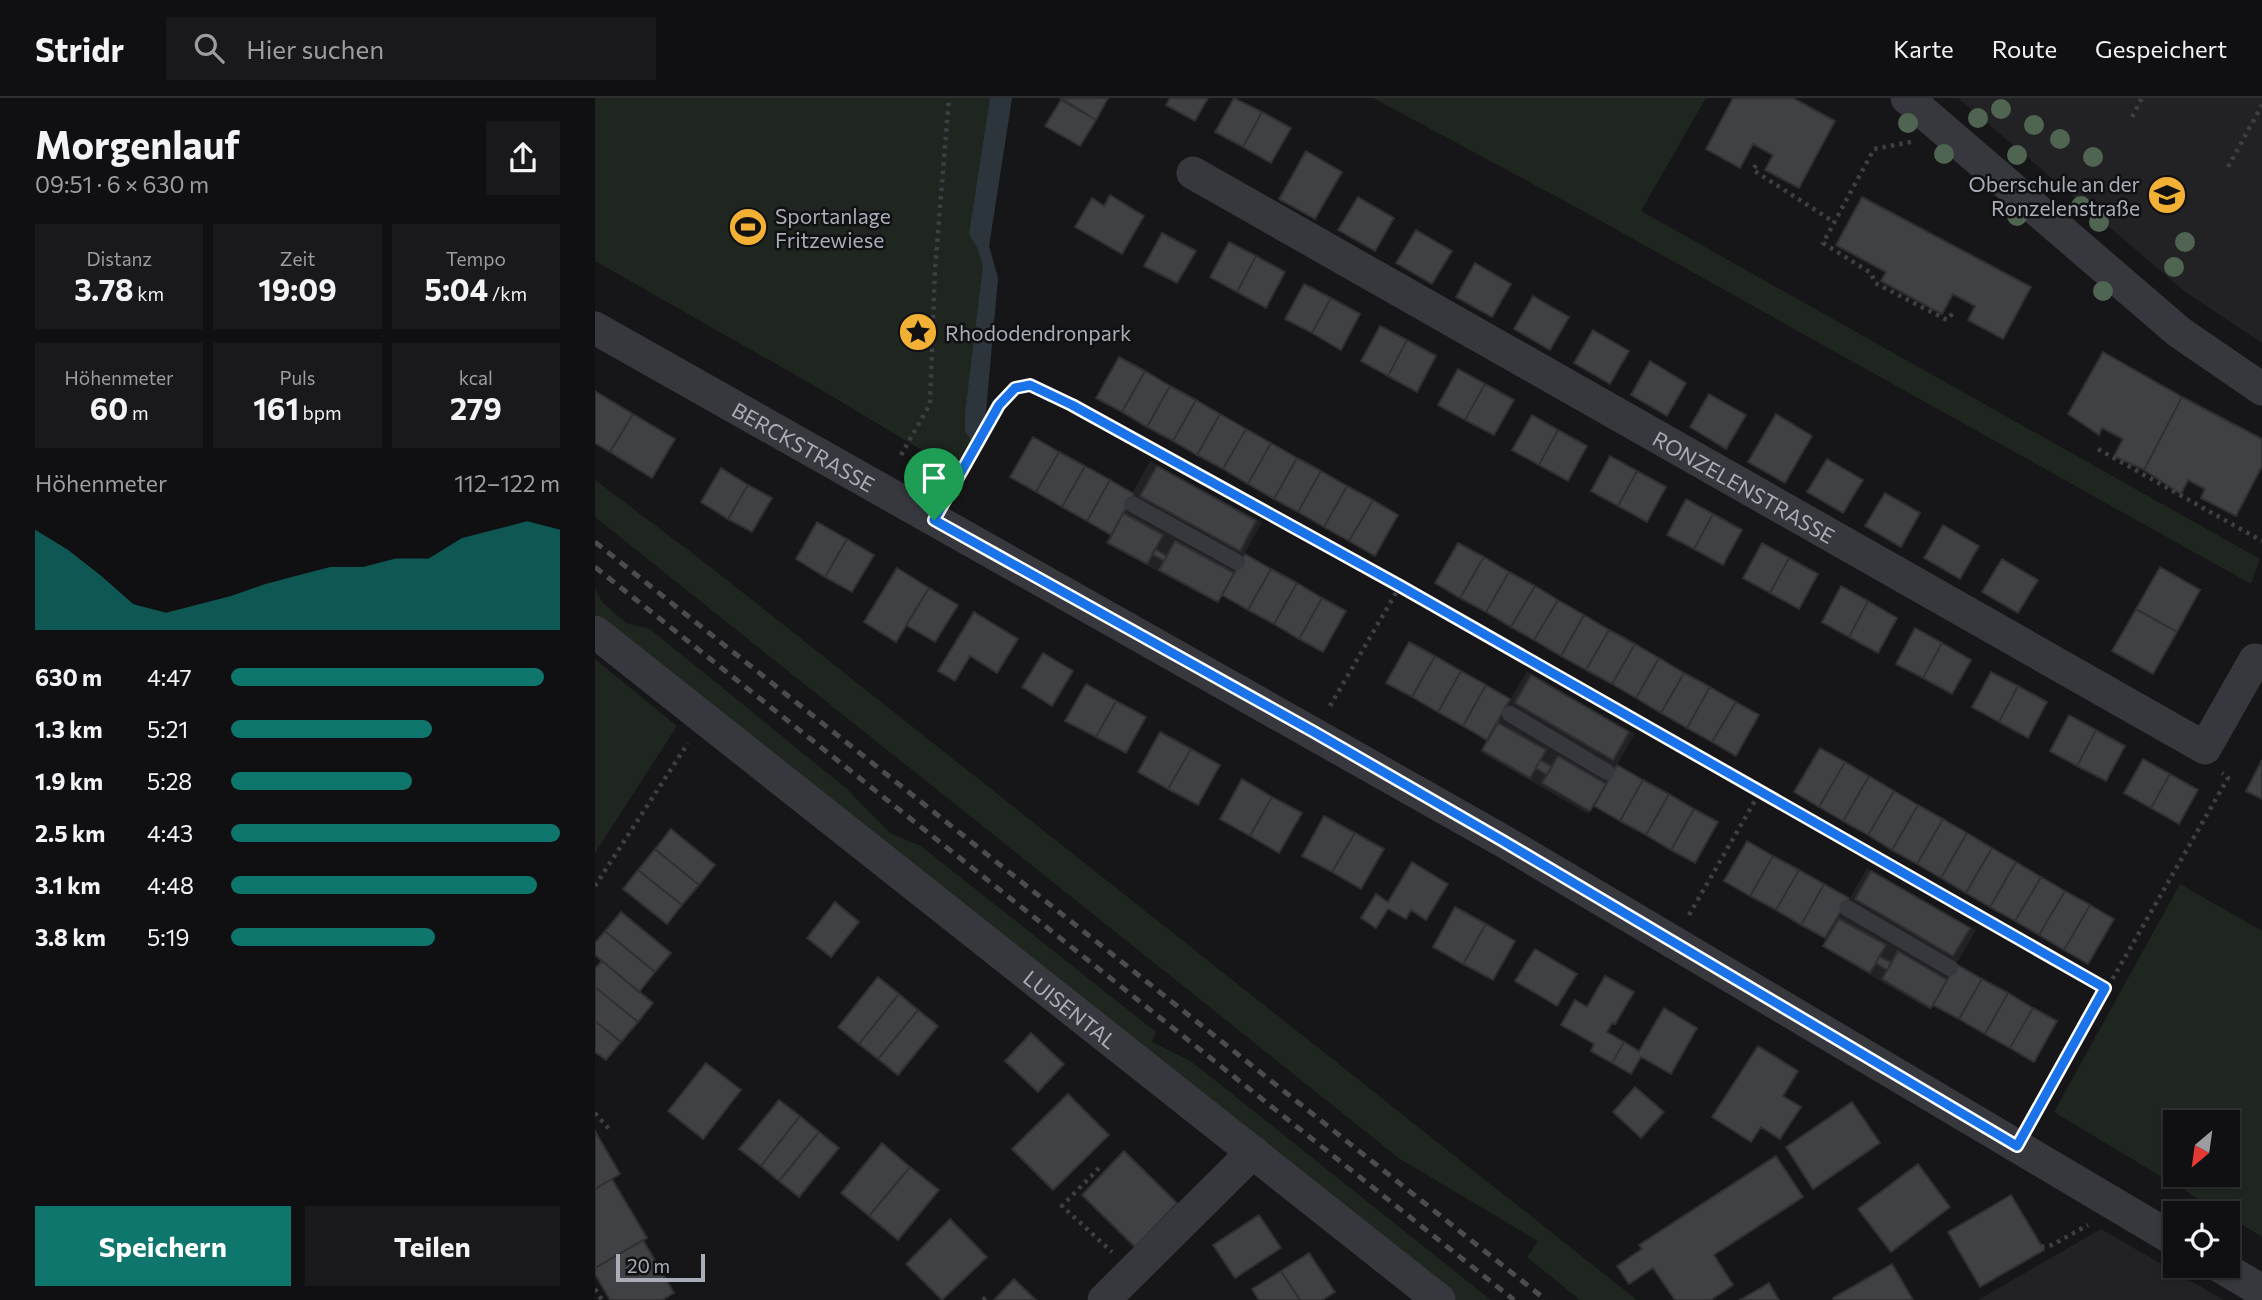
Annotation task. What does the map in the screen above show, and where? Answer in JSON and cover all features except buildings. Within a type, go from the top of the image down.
[{"type":"street","points":[[1907,98],[2179,332],[2262,389]]},
{"type":"street","name":"RONZELENSTRASSE","points":[[1193,173],[2205,748]]},
{"type":"street","name":"BERCKSTRASSE","points":[[595,328],[1314,732],[1674,941],[2163,1233]]},
{"type":"street","name":"LUISENTAL","points":[[595,632],[1439,1300]]},
{"type":"street","points":[[2205,748],[2260,657]]},
{"type":"street","points":[[1104,1300],[1253,1152]]},
{"type":"street","points":[[2240,1278],[2262,1291]]},
{"type":"lane","points":[[1132,504],[1237,562]]},
{"type":"lane","points":[[1510,714],[1607,772]]},
{"type":"lane","points":[[1847,908],[1950,968]]},
{"type":"path","points":[[901,455],[930,404],[935,269],[950,98]]},
{"type":"path","points":[[2132,117],[2142,98]]},
{"type":"path","points":[[2228,167],[2262,104]]},
{"type":"path","points":[[1950,135],[1874,149],[1823,243],[1871,273],[1875,284],[1947,320],[1953,313]]},
{"type":"path","points":[[1756,165],[1753,170],[1834,222]]},
{"type":"path","points":[[934,520],[999,405],[1015,388],[1030,385],[1072,405],[1400,586],[2105,988]]},
{"type":"path","points":[[2098,449],[2262,541]]},
{"type":"path","points":[[1314,732],[1400,586]]},
{"type":"path","points":[[595,886],[704,718]]},
{"type":"path","points":[[2017,1146],[2105,988],[2228,778],[2203,752],[2205,748]]},
{"type":"path","points":[[1674,941],[1760,792]]},
{"type":"path","points":[[595,1113],[610,1130]]},
{"type":"path","points":[[1099,1168],[1062,1206],[1133,1272]]},
{"type":"path","points":[[2041,1247],[2052,1245],[2119,1207]]},
{"type":"path","points":[[595,1289],[602,1300]]},
{"type":"path","points":[[983,1300],[989,1294]]},
{"type":"shaded area","name":"Sportanlage Fritzewiese","points":[[595,98],[1012,98],[989,246],[998,278],[986,411],[980,429],[955,470],[813,385],[595,261]]},
{"type":"shaded area","points":[[990,98],[1012,98],[989,246],[998,278],[986,411],[972,442],[965,431],[965,413],[983,266],[978,249],[969,234]]},
{"type":"shaded area","points":[[1373,98],[1706,98],[1641,211],[2260,559],[2251,584],[1583,211]]},
{"type":"shaded area","name":"Oberschule an der Ronzelenstraße","points":[[1958,98],[2262,98],[2262,343],[2184,291]]},
{"type":"shaded area","points":[[1150,461],[1262,522],[1217,603],[1105,543]]},
{"type":"shaded area","points":[[595,480],[708,565],[1637,1300],[1580,1300],[1527,1257],[1538,1241],[1400,1159],[595,517]]},
{"type":"shaded area","points":[[595,589],[603,603],[626,623],[650,629],[847,789],[890,833],[921,846],[1156,1032],[1152,1042],[1192,1062],[1491,1300],[1456,1300],[595,614]]},
{"type":"shaded area","points":[[595,659],[677,726],[595,853]]},
{"type":"shaded area","points":[[1527,671],[1635,734],[1588,814],[1480,752]]},
{"type":"shaded area","points":[[1867,868],[1976,930],[1930,1010],[1822,947]]},
{"type":"shaded area","points":[[2180,884],[2262,931],[2262,1237],[2240,1223],[2240,1201],[2202,1201],[2179,1187],[2240,1187],[2240,1110],[2163,1110],[2163,1178],[2054,1112]]},
{"type":"shaded area","points":[[2101,1229],[2163,1265],[2163,1278],[2186,1278],[2224,1300],[1978,1300]]},
{"type":"railway","points":[[595,542],[1546,1300]]},
{"type":"railway","points":[[595,567],[1514,1300]]},
{"type":"place","name":"Oberschule an der Ronzelenstraße","points":[[2167,195]]},
{"type":"place","name":"Sportanlage Fritzewiese","points":[[748,227]]},
{"type":"place","name":"Rhododendronpark","points":[[918,332]]},
{"type":"route","points":[[1030,385],[1045,390],[1400,586],[2105,988],[2017,1146],[1503,841],[934,520],[999,405],[1015,388],[1030,385]]}]
